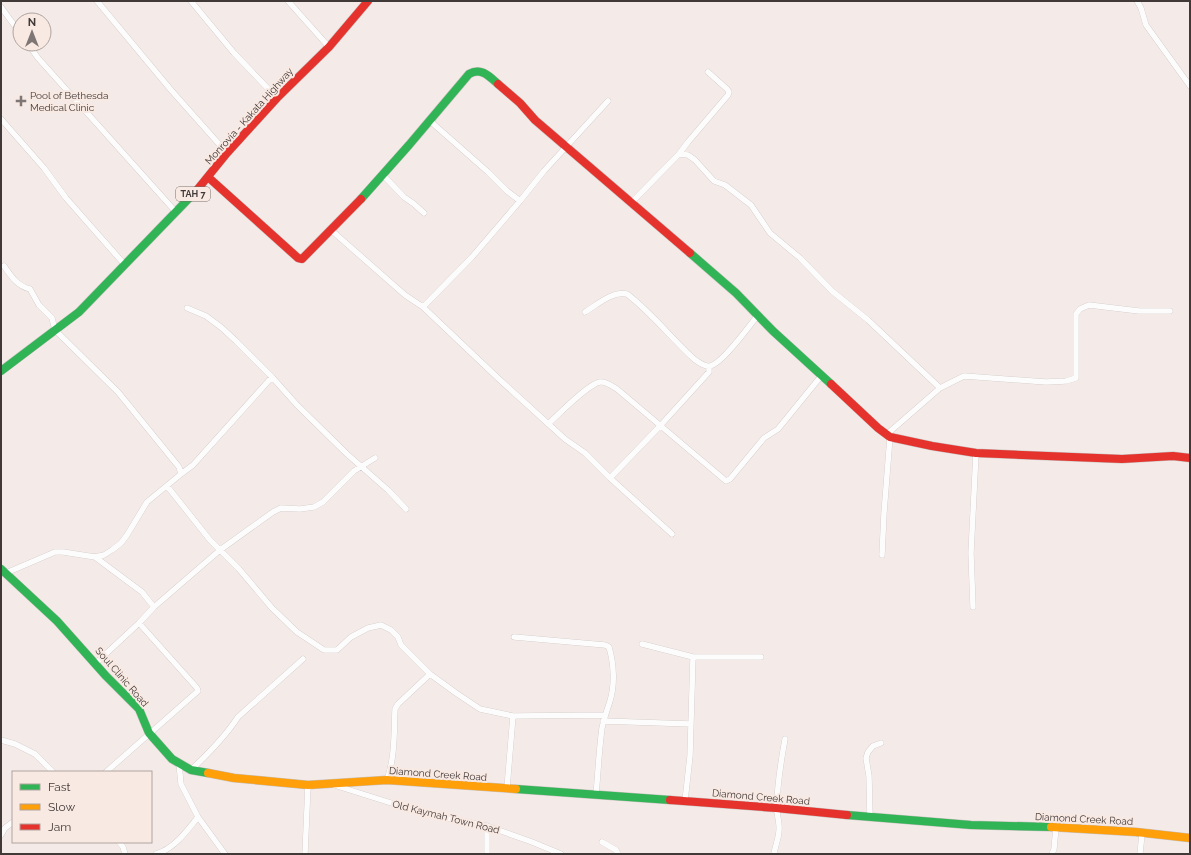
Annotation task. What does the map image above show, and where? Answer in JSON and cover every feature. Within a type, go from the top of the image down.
[{"type":"main road","name":"Monrovia - Kakata Highway","points":[[1,371],[79,312],[175,211],[189,199],[226,153],[277,98],[329,47],[368,1]]},
{"type":"main road","points":[[208,177],[300,259],[302,259],[331,230],[430,121],[469,74],[474,71],[480,71],[487,74],[520,103],[536,120],[736,293],[773,332],[786,341],[791,348],[888,436],[908,442],[976,452],[1122,460],[1173,456],[1190,458]]},
{"type":"main road","name":"Soul Clinic Road","points":[[4,571],[57,621],[106,676],[139,709],[149,733],[172,759],[179,764],[191,770],[234,778],[308,784],[330,784]]},
{"type":"main road","name":"Diamond Creek Road","points":[[330,784],[386,780],[685,801],[971,825],[1056,827],[1190,838]]},
{"type":"street","points":[[97,1],[226,153]]},
{"type":"street","points":[[191,1],[234,53],[277,98]]},
{"type":"street","points":[[288,1],[329,47]]},
{"type":"street","points":[[1137,1],[1141,8],[1146,25],[1190,86]]},
{"type":"street","points":[[1,7],[12,22]]},
{"type":"street","points":[[34,52],[175,211]]},
{"type":"street","points":[[632,202],[679,154],[728,95],[729,92],[727,89],[708,72]]},
{"type":"street","points":[[423,307],[472,257],[544,171],[608,101]]},
{"type":"street","points":[[1,119],[44,168],[66,198],[124,265]]},
{"type":"street","points":[[430,121],[520,201]]},
{"type":"street","points":[[679,154],[688,155],[695,160],[714,181],[725,185],[751,205],[770,233],[800,258],[832,291],[868,320],[940,388]]},
{"type":"street","points":[[382,174],[404,197],[424,213]]},
{"type":"street","points":[[331,230],[405,294],[423,307],[548,424],[565,439],[586,453],[610,478],[672,534]]},
{"type":"street","points":[[4,266],[16,282],[22,287],[30,289],[39,304],[52,318],[55,330],[118,392],[179,467],[181,474]]},
{"type":"street","points":[[585,312],[614,295],[620,293],[627,294],[663,327],[695,360],[709,367],[723,358],[758,315]]},
{"type":"street","points":[[882,555],[888,436],[940,388],[964,376],[1046,382],[1076,378],[1076,314],[1080,309],[1089,305],[1139,311],[1170,311]]},
{"type":"street","points":[[187,308],[206,316],[222,328],[272,377],[297,405],[360,466],[388,490],[406,509]]},
{"type":"street","points":[[610,478],[709,372],[709,367]]},
{"type":"street","points":[[548,424],[589,388],[600,382],[606,383],[617,390],[726,481],[730,479],[764,438],[778,428],[822,375]]},
{"type":"street","points":[[4,571],[55,552],[95,557],[104,555],[121,543],[147,502],[193,465],[272,377]]},
{"type":"street","points":[[973,607],[971,553],[976,452]]},
{"type":"street","points":[[96,663],[154,607],[220,550],[273,512],[281,508],[300,509],[314,507],[323,502],[360,466],[375,458]]},
{"type":"street","points":[[167,486],[210,540],[239,569],[272,608],[297,632],[324,650],[337,650],[351,637],[368,628],[381,625],[391,630],[398,637],[401,645],[430,674],[480,709],[513,716],[604,718],[691,724]]},
{"type":"street","points":[[95,557],[142,592],[154,607]]},
{"type":"street","points":[[107,771],[198,691],[198,689],[139,623]]},
{"type":"street","points":[[514,637],[604,645],[609,647],[613,686],[610,702],[604,718],[596,795]]},
{"type":"street","points":[[642,644],[693,657],[761,657]]},
{"type":"street","points":[[685,801],[690,756],[693,657]]},
{"type":"street","points":[[191,770],[209,753],[230,729],[238,717],[303,659]]},
{"type":"street","points":[[386,780],[391,769],[394,746],[395,709],[398,704],[430,674]]},
{"type":"street","points":[[507,788],[513,716]]},
{"type":"street","points":[[774,854],[775,844],[779,832],[779,821],[776,808],[785,738]]},
{"type":"street","points":[[1,740],[15,744],[35,754],[52,771]]},
{"type":"street","points":[[870,817],[869,776],[866,758],[868,752],[873,746],[881,743]]},
{"type":"street","points":[[179,764],[182,784],[198,817],[225,854]]},
{"type":"street","points":[[305,854],[308,784]]},
{"type":"street","name":"Old Kaymah Town Road","points":[[330,784],[423,813],[487,826],[561,854]]},
{"type":"street","points":[[156,854],[169,848],[198,817]]},
{"type":"street","points":[[1,835],[5,828],[12,822]]},
{"type":"street","points":[[487,826],[487,854]]},
{"type":"street","points":[[1052,854],[1054,849],[1056,827]]},
{"type":"street","points":[[1140,854],[1142,834]]},
{"type":"street","points":[[602,842],[616,850],[618,854]]},
{"type":"street","points":[[119,843],[123,847],[126,854]]},
{"type":"traffic: fast","points":[[361,199],[469,74],[477,71],[485,73],[498,84]]},
{"type":"traffic: fast","points":[[1,371],[79,312],[197,190]]},
{"type":"traffic: fast","points":[[690,253],[736,293],[773,331],[831,384]]},
{"type":"traffic: fast","points":[[1,569],[57,621],[106,676],[139,709],[149,733],[172,759],[191,770],[208,773]]},
{"type":"traffic: fast","points":[[516,789],[670,800]]},
{"type":"traffic: fast","points":[[847,815],[971,825],[1051,827]]},
{"type":"traffic: slow","points":[[208,773],[234,778],[308,785],[387,780],[516,789]]},
{"type":"traffic: slow","points":[[1051,827],[1136,832],[1190,838]]},
{"type":"traffic: jam","points":[[197,190],[227,153],[277,98],[329,47],[368,1]]},
{"type":"traffic: jam","points":[[498,84],[520,103],[535,120],[690,253]]},
{"type":"traffic: jam","points":[[208,177],[298,258],[302,259],[361,199]]},
{"type":"traffic: jam","points":[[831,384],[878,428],[890,437],[932,446],[976,453],[1122,459],[1173,456],[1190,458]]},
{"type":"traffic: jam","points":[[670,800],[847,815]]},
{"type":"place","name":"Pool of Bethesda Medical Clinic","points":[[21,101]]}]
